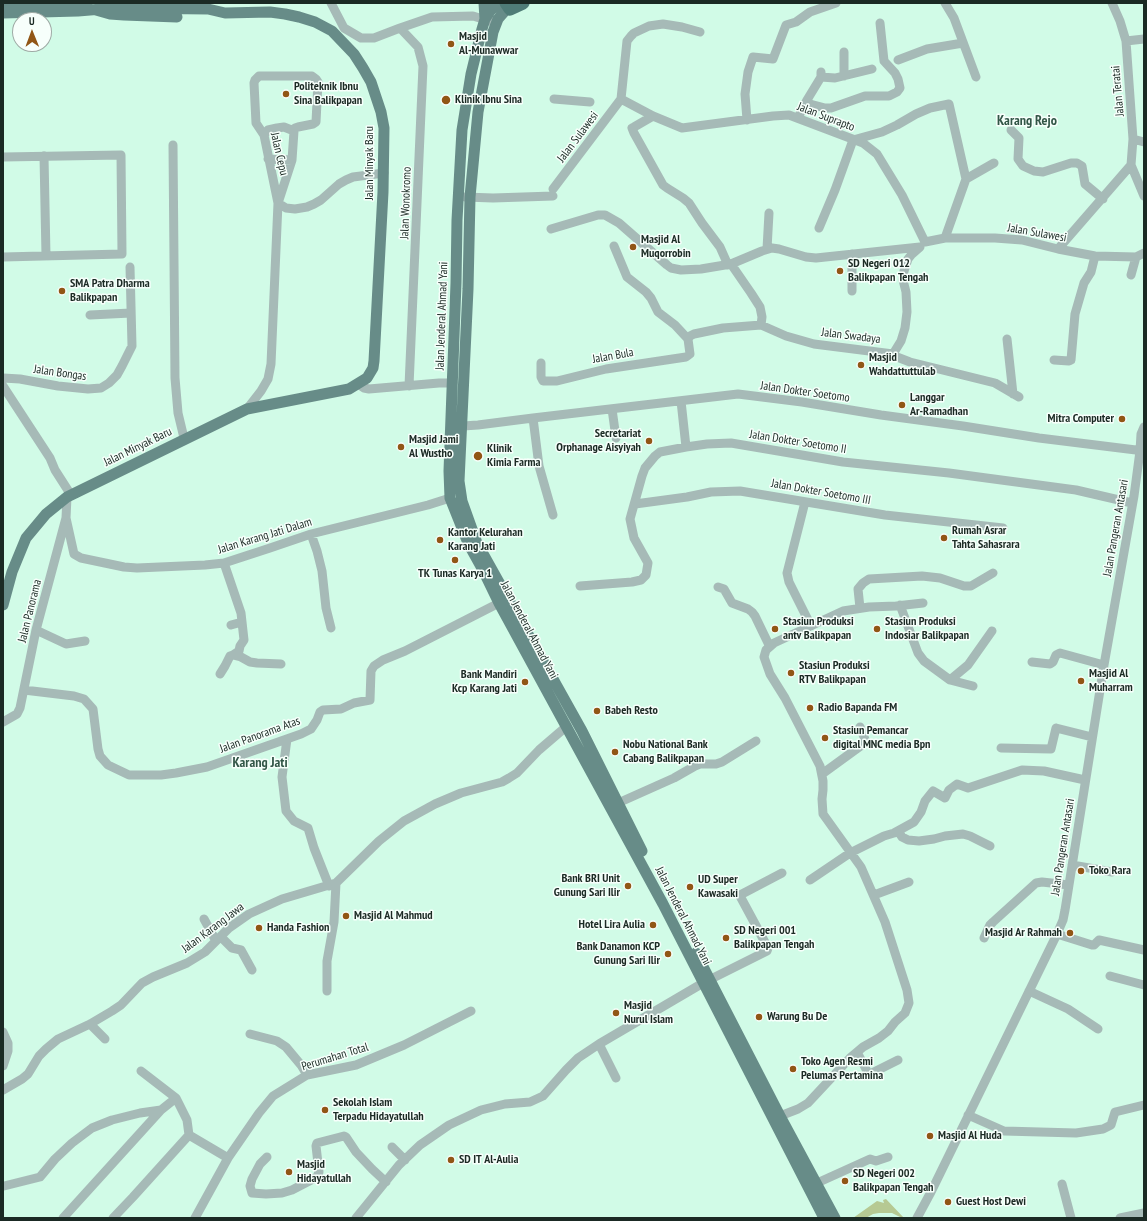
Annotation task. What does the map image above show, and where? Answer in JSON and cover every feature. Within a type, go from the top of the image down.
[{"type":"highway","points":[[505,5],[523,3]]},
{"type":"main road","points":[[3,4],[87,3]]},
{"type":"main road","points":[[3,13],[104,7],[125,3]]},
{"type":"main road","points":[[484,3],[490,21],[501,15],[505,5]]},
{"type":"main road","name":"Jalan Minyak Baru","points":[[3,604],[12,572],[26,538],[46,514],[69,496],[184,438],[247,409],[349,389],[367,378],[373,368],[375,355],[384,173],[384,128],[381,112],[371,82],[354,54],[332,31],[315,22],[285,14],[270,12],[225,13],[208,9],[182,6],[125,8],[104,7]]},
{"type":"main road","points":[[104,7],[110,14],[142,16],[208,17],[225,13]]},
{"type":"main road","name":"Jalan Jenderal Ahmad Yani","points":[[490,21],[473,66],[462,130],[458,197],[449,471],[450,498],[468,543],[499,603],[663,904],[707,981],[835,1218]]},
{"type":"main road","name":"Jalan Jenderal Ahmad Yani","points":[[490,21],[478,112],[470,197],[468,290],[460,480],[462,501],[477,543],[582,731],[824,1218]]},
{"type":"main road","name":"Jalan Minyak Baru","points":[[344,390],[369,375]]},
{"type":"street","points":[[331,3],[344,28],[361,38],[374,38],[400,28],[442,16],[473,16],[490,21]]},
{"type":"street","points":[[747,120],[745,94],[748,72],[753,57],[773,59],[786,25],[796,22],[810,12],[836,3]]},
{"type":"street","points":[[945,3],[954,18],[976,77]]},
{"type":"street","points":[[1112,3],[1120,21],[1126,41],[1144,39]]},
{"type":"street","points":[[807,100],[810,104],[831,108],[858,97],[889,96],[897,92],[900,88],[898,79],[895,73],[884,61],[880,23]]},
{"type":"street","points":[[621,99],[628,41],[634,33],[649,26],[663,24],[700,32]]},
{"type":"street","name":"Jalan Wonokromo","points":[[400,28],[418,47],[423,66],[409,386]]},
{"type":"street","name":"Jalan Teratai","points":[[1126,41],[1134,139],[1131,165],[1144,196]]},
{"type":"street","points":[[898,60],[927,49],[964,44]]},
{"type":"street","points":[[844,52],[844,76]]},
{"type":"street","points":[[798,118],[821,74],[835,78],[872,69]]},
{"type":"street","name":"Jalan Cepu","points":[[247,409],[268,379],[271,364],[278,203],[264,135],[257,126],[255,119],[254,83],[259,76],[312,76],[317,80],[316,122],[295,128],[292,160],[278,203]]},
{"type":"street","points":[[554,99],[590,102]]},
{"type":"street","name":"Jalan Suprapto","points":[[621,99],[677,127],[686,128],[784,114],[863,143],[877,154],[902,195],[923,244]]},
{"type":"street","name":"Jalan Sulawesi","points":[[470,197],[493,198],[553,192],[621,99]]},
{"type":"street","points":[[819,228],[835,190],[853,140],[882,132],[930,108],[949,104],[966,180],[945,238]]},
{"type":"street","points":[[653,116],[632,128],[634,133],[663,185],[689,203],[720,247],[730,265],[751,293],[760,307],[762,317],[761,325]]},
{"type":"street","points":[[264,135],[268,130],[284,127],[294,131]]},
{"type":"street","points":[[1011,130],[1019,138],[1018,161],[1027,168],[1034,171],[1043,172],[1070,163],[1077,163],[1082,166],[1085,184],[1103,199]]},
{"type":"street","points":[[1134,139],[1144,142]]},
{"type":"street","points":[[173,145],[175,378],[178,413],[184,438]]},
{"type":"street","points":[[3,157],[121,155],[122,254],[3,257]]},
{"type":"street","points":[[44,156],[46,256]]},
{"type":"street","points":[[268,159],[292,160]]},
{"type":"street","points":[[966,180],[994,163]]},
{"type":"street","points":[[1058,249],[1131,165]]},
{"type":"street","points":[[278,203],[286,208],[295,209],[307,207],[321,200],[339,184],[346,180],[353,177],[384,173]]},
{"type":"street","points":[[458,197],[470,197]]},
{"type":"street","points":[[767,249],[769,213]]},
{"type":"street","points":[[551,229],[602,214],[620,223],[671,268],[689,270],[730,265]]},
{"type":"street","name":"Jalan Sulawesi","points":[[730,265],[767,249],[779,249],[811,258],[923,244],[945,238],[1022,240],[1095,256],[1140,255]]},
{"type":"street","name":"Jalan Swadaya","points":[[688,339],[694,334],[723,328],[761,325],[786,336],[814,344],[894,354],[901,341],[905,328],[907,312],[906,292],[903,280],[904,271],[908,259],[923,244]]},
{"type":"street","points":[[614,246],[627,277],[646,292],[651,298],[658,312],[675,325],[688,339]]},
{"type":"street","points":[[852,254],[852,291]]},
{"type":"street","points":[[1131,275],[1140,255]]},
{"type":"street","points":[[1054,360],[1071,360],[1075,314],[1084,283],[1091,272],[1095,256]]},
{"type":"street","name":"Jalan Bongas","points":[[3,378],[88,389],[101,388],[109,383],[128,356],[132,346],[130,267]]},
{"type":"street","points":[[90,315],[132,313]]},
{"type":"street","name":"Jalan Bula","points":[[541,363],[541,377],[543,381],[557,381],[606,368],[686,357],[690,354],[688,339]]},
{"type":"street","points":[[894,354],[897,357],[910,362],[995,383],[1016,396],[1007,339]]},
{"type":"street","points":[[358,384],[369,389],[453,383]]},
{"type":"street","points":[[3,386],[50,458],[69,496]]},
{"type":"street","name":"Jalan Dokter Soetomo","points":[[462,426],[478,426],[533,418],[738,394],[802,402],[1039,438],[1142,451]]},
{"type":"street","points":[[681,400],[686,447]]},
{"type":"street","points":[[612,409],[616,438]]},
{"type":"street","points":[[533,418],[539,466],[553,515]]},
{"type":"street","points":[[1142,451],[1141,434],[1144,427]]},
{"type":"street","name":"Jalan Dokter Soetomo II","points":[[580,586],[632,582],[641,580],[646,575],[648,568],[647,560],[634,538],[630,519],[645,468],[660,452],[686,447],[707,444],[731,444],[843,462],[949,473],[1076,490],[1132,503]]},
{"type":"street","name":"Jalan Pangeran Antasari","points":[[917,1218],[1057,934],[1065,910],[1104,665],[1142,451]]},
{"type":"street","name":"Jalan Dokter Soetomo III","points":[[635,504],[711,492],[740,491],[885,515],[1003,528]]},
{"type":"street","name":"Jalan Panorama","points":[[3,722],[17,714],[20,708],[36,630],[66,518],[69,496]]},
{"type":"street","name":"Jalan Karang Jati Dalam","points":[[66,518],[74,554],[81,558],[117,566],[137,568],[205,565],[224,563],[311,534],[428,505],[450,498]]},
{"type":"street","points":[[804,502],[787,573],[789,582],[811,626]]},
{"type":"street","points":[[311,534],[322,571],[326,608],[331,628]]},
{"type":"street","points":[[220,674],[230,656],[233,656],[239,651],[244,640],[239,608],[224,563]]},
{"type":"street","points":[[860,608],[858,589],[869,579],[922,576],[940,578],[964,586],[971,586],[993,573]]},
{"type":"street","points":[[718,587],[724,589],[732,603],[752,612],[769,646]]},
{"type":"street","name":"Jalan Panorama Atas","points":[[24,690],[74,696],[84,699],[93,709],[98,749],[100,756],[108,765],[129,775],[176,773],[207,767],[287,739],[311,729],[320,712],[323,710],[341,709],[354,703],[370,700],[371,671],[374,666],[383,660],[405,651],[499,603]]},
{"type":"street","points":[[780,1116],[798,1109],[808,1103],[845,1062],[888,1031],[905,1013],[909,1003],[907,990],[874,895],[861,867],[823,814],[822,774],[820,766],[767,668],[764,657],[769,646],[843,611],[869,606],[923,603]]},
{"type":"street","points":[[900,605],[918,653],[924,661],[950,680],[972,686]]},
{"type":"street","points":[[231,625],[242,622]]},
{"type":"street","points":[[36,630],[66,644],[85,641]]},
{"type":"street","points":[[950,680],[968,665],[992,631]]},
{"type":"street","points":[[1032,662],[1050,664],[1053,662],[1056,655],[1060,653],[1104,665]]},
{"type":"street","points":[[233,656],[241,657],[257,664],[281,664]]},
{"type":"street","name":"Jalan Karang Jawa","points":[[3,1090],[28,1074],[39,1056],[58,1039],[90,1024],[121,1005],[142,983],[187,963],[205,952],[239,921],[264,907],[282,899],[332,885],[379,841],[404,821],[435,804],[461,793],[502,782],[509,778],[567,726]]},
{"type":"street","points":[[822,774],[866,742],[860,727]]},
{"type":"street","points":[[1001,748],[1051,749],[1056,728],[1092,737]]},
{"type":"street","points":[[287,739],[282,777],[286,811],[294,821],[308,828],[314,848],[336,893],[334,922],[327,961],[327,991]]},
{"type":"street","points":[[618,803],[674,778],[700,764],[716,764],[722,762],[756,741]]},
{"type":"street","points":[[810,880],[850,853],[914,822],[932,791],[945,798],[949,790],[957,784],[968,788],[1022,770],[1044,771],[1085,780]]},
{"type":"street","points":[[898,831],[902,837],[908,840],[919,841],[963,834],[990,846]]},
{"type":"street","points":[[1072,865],[1112,872]]},
{"type":"street","points":[[356,1218],[405,1160],[420,1145],[449,1125],[481,1110],[505,1104],[530,1102],[543,1096],[578,1058],[599,1044],[707,981],[763,954],[768,950],[740,896],[782,873]]},
{"type":"street","points":[[874,895],[909,882]]},
{"type":"street","points":[[984,938],[990,925],[1036,883],[1042,882],[1069,885]]},
{"type":"street","points":[[204,919],[219,939],[232,948],[241,950],[252,970]]},
{"type":"street","points":[[1057,934],[1092,945],[1099,940],[1144,950]]},
{"type":"street","points":[[1110,976],[1144,985]]},
{"type":"street","points":[[1029,991],[1068,1008],[1098,1029]]},
{"type":"street","name":"Perumahan Total","points":[[195,1218],[228,1158],[259,1112],[273,1096],[307,1075],[356,1065],[404,1045],[471,1011]]},
{"type":"street","points":[[90,1024],[105,1039]]},
{"type":"street","points":[[3,1032],[8,1042],[8,1051],[3,1066]]},
{"type":"street","points":[[250,1034],[277,1041],[286,1047],[305,1070],[307,1075]]},
{"type":"street","points":[[599,1044],[616,1078]]},
{"type":"street","points":[[857,1052],[868,1074],[898,1060]]},
{"type":"street","points":[[140,1071],[176,1098],[186,1120],[189,1135],[228,1158]]},
{"type":"street","points":[[63,1218],[161,1110],[176,1098]]},
{"type":"street","points":[[968,1115],[1004,1131],[1076,1133],[1103,1129],[1111,1126],[1115,1112],[1144,1105]]},
{"type":"street","points":[[4,1186],[40,1176],[72,1143],[92,1128],[112,1120],[140,1113],[161,1110]]},
{"type":"street","points":[[113,1218],[134,1198],[189,1135]]},
{"type":"street","points":[[267,1157],[260,1164],[252,1179],[250,1186],[252,1193],[266,1194],[287,1192],[317,1177],[319,1172],[316,1146],[317,1143],[344,1136],[372,1170],[386,1182]]},
{"type":"street","points":[[392,1147],[405,1160]]},
{"type":"street","points":[[817,1183],[869,1160],[872,1159],[876,1161],[888,1156]]},
{"type":"street","points":[[1062,1184],[1071,1218]]},
{"type":"street","points":[[1120,1218],[1144,1213]]},
{"type":"green space","points":[[886,1199],[904,1218],[892,1213],[879,1213],[873,1214],[866,1218],[853,1218],[877,1201],[884,1203],[883,1200]]},
{"type":"place","name":"Masjid Al-Munawwar","points":[[451,44]]},
{"type":"place","name":"Politeknik Ibnu Sina Balikpapan","points":[[286,94]]},
{"type":"place","name":"Klinik Ibnu Sina","points":[[446,100]]},
{"type":"place","name":"Masjid Al Muqorrobin","points":[[633,247]]},
{"type":"place","name":"SD Negeri 012 Balikpapan Tengah","points":[[840,271]]},
{"type":"place","name":"SMA Patra Dharma Balikpapan","points":[[62,291]]},
{"type":"place","name":"Masjid Wahdattuttulab","points":[[861,365]]},
{"type":"place","name":"Langgar Ar-Ramadhan","points":[[902,405]]},
{"type":"place","name":"Mitra Computer","points":[[1122,419]]},
{"type":"place","name":"Secretariat Orphanage Aisyiyah","points":[[649,441]]},
{"type":"place","name":"Masjid Jami Al Wustho","points":[[401,447]]},
{"type":"place","name":"Klinik Kimia Farma","points":[[478,456]]},
{"type":"place","name":"Rumah Asrar Tahta Sahasrara","points":[[944,538]]},
{"type":"place","name":"Kantor Kelurahan Karang Jati","points":[[440,540]]},
{"type":"place","name":"TK Tunas Karya 1","points":[[455,560]]},
{"type":"place","name":"Stasiun Produksi antv Balikpapan","points":[[775,629]]},
{"type":"place","name":"Stasiun Produksi Indosiar Balikpapan","points":[[877,629]]},
{"type":"place","name":"Stasiun Produksi RTV Balikpapan","points":[[791,673]]},
{"type":"place","name":"Masjid Al Muharram","points":[[1081,681]]},
{"type":"place","name":"Bank Mandiri Kcp Karang Jati","points":[[525,682]]},
{"type":"place","name":"Radio Bapanda FM","points":[[810,708]]},
{"type":"place","name":"Babeh Resto","points":[[597,711]]},
{"type":"place","name":"Stasiun Pemancar digital MNC media Bpn","points":[[825,738]]},
{"type":"place","name":"Nobu National Bank Cabang Balikpapan","points":[[615,752]]},
{"type":"place","name":"Toko Rara","points":[[1081,871]]},
{"type":"place","name":"Bank BRI Unit Gunung Sari Ilir","points":[[628,886]]},
{"type":"place","name":"UD Super Kawasaki","points":[[690,887]]},
{"type":"place","name":"Masjid Al Mahmud","points":[[346,916]]},
{"type":"place","name":"Hotel Lira Aulia","points":[[653,925]]},
{"type":"place","name":"Handa Fashion","points":[[259,928]]},
{"type":"place","name":"Masjid Ar Rahmah","points":[[1070,933]]},
{"type":"place","name":"SD Negeri 001 Balikpapan Tengah","points":[[726,938]]},
{"type":"place","name":"Bank Danamon KCP Gunung Sari Ilir","points":[[668,954]]},
{"type":"place","name":"Masjid Nurul Islam","points":[[616,1013]]},
{"type":"place","name":"Warung Bu De","points":[[759,1017]]},
{"type":"place","name":"Toko Agen Resmi Pelumas Pertamina","points":[[793,1069]]},
{"type":"place","name":"Sekolah Islam Terpadu Hidayatullah","points":[[325,1110]]},
{"type":"place","name":"Masjid Al Huda","points":[[930,1136]]},
{"type":"place","name":"SD IT Al-Aulia","points":[[451,1160]]},
{"type":"place","name":"Masjid Hidayatullah","points":[[289,1172]]},
{"type":"place","name":"SD Negeri 002 Balikpapan Tengah","points":[[845,1181]]},
{"type":"place","name":"Guest Host Dewi","points":[[948,1202]]},
{"type":"district","name":"Karang Rejo","points":[[1027,121]]},
{"type":"district","name":"Karang Jati","points":[[260,763]]}]
